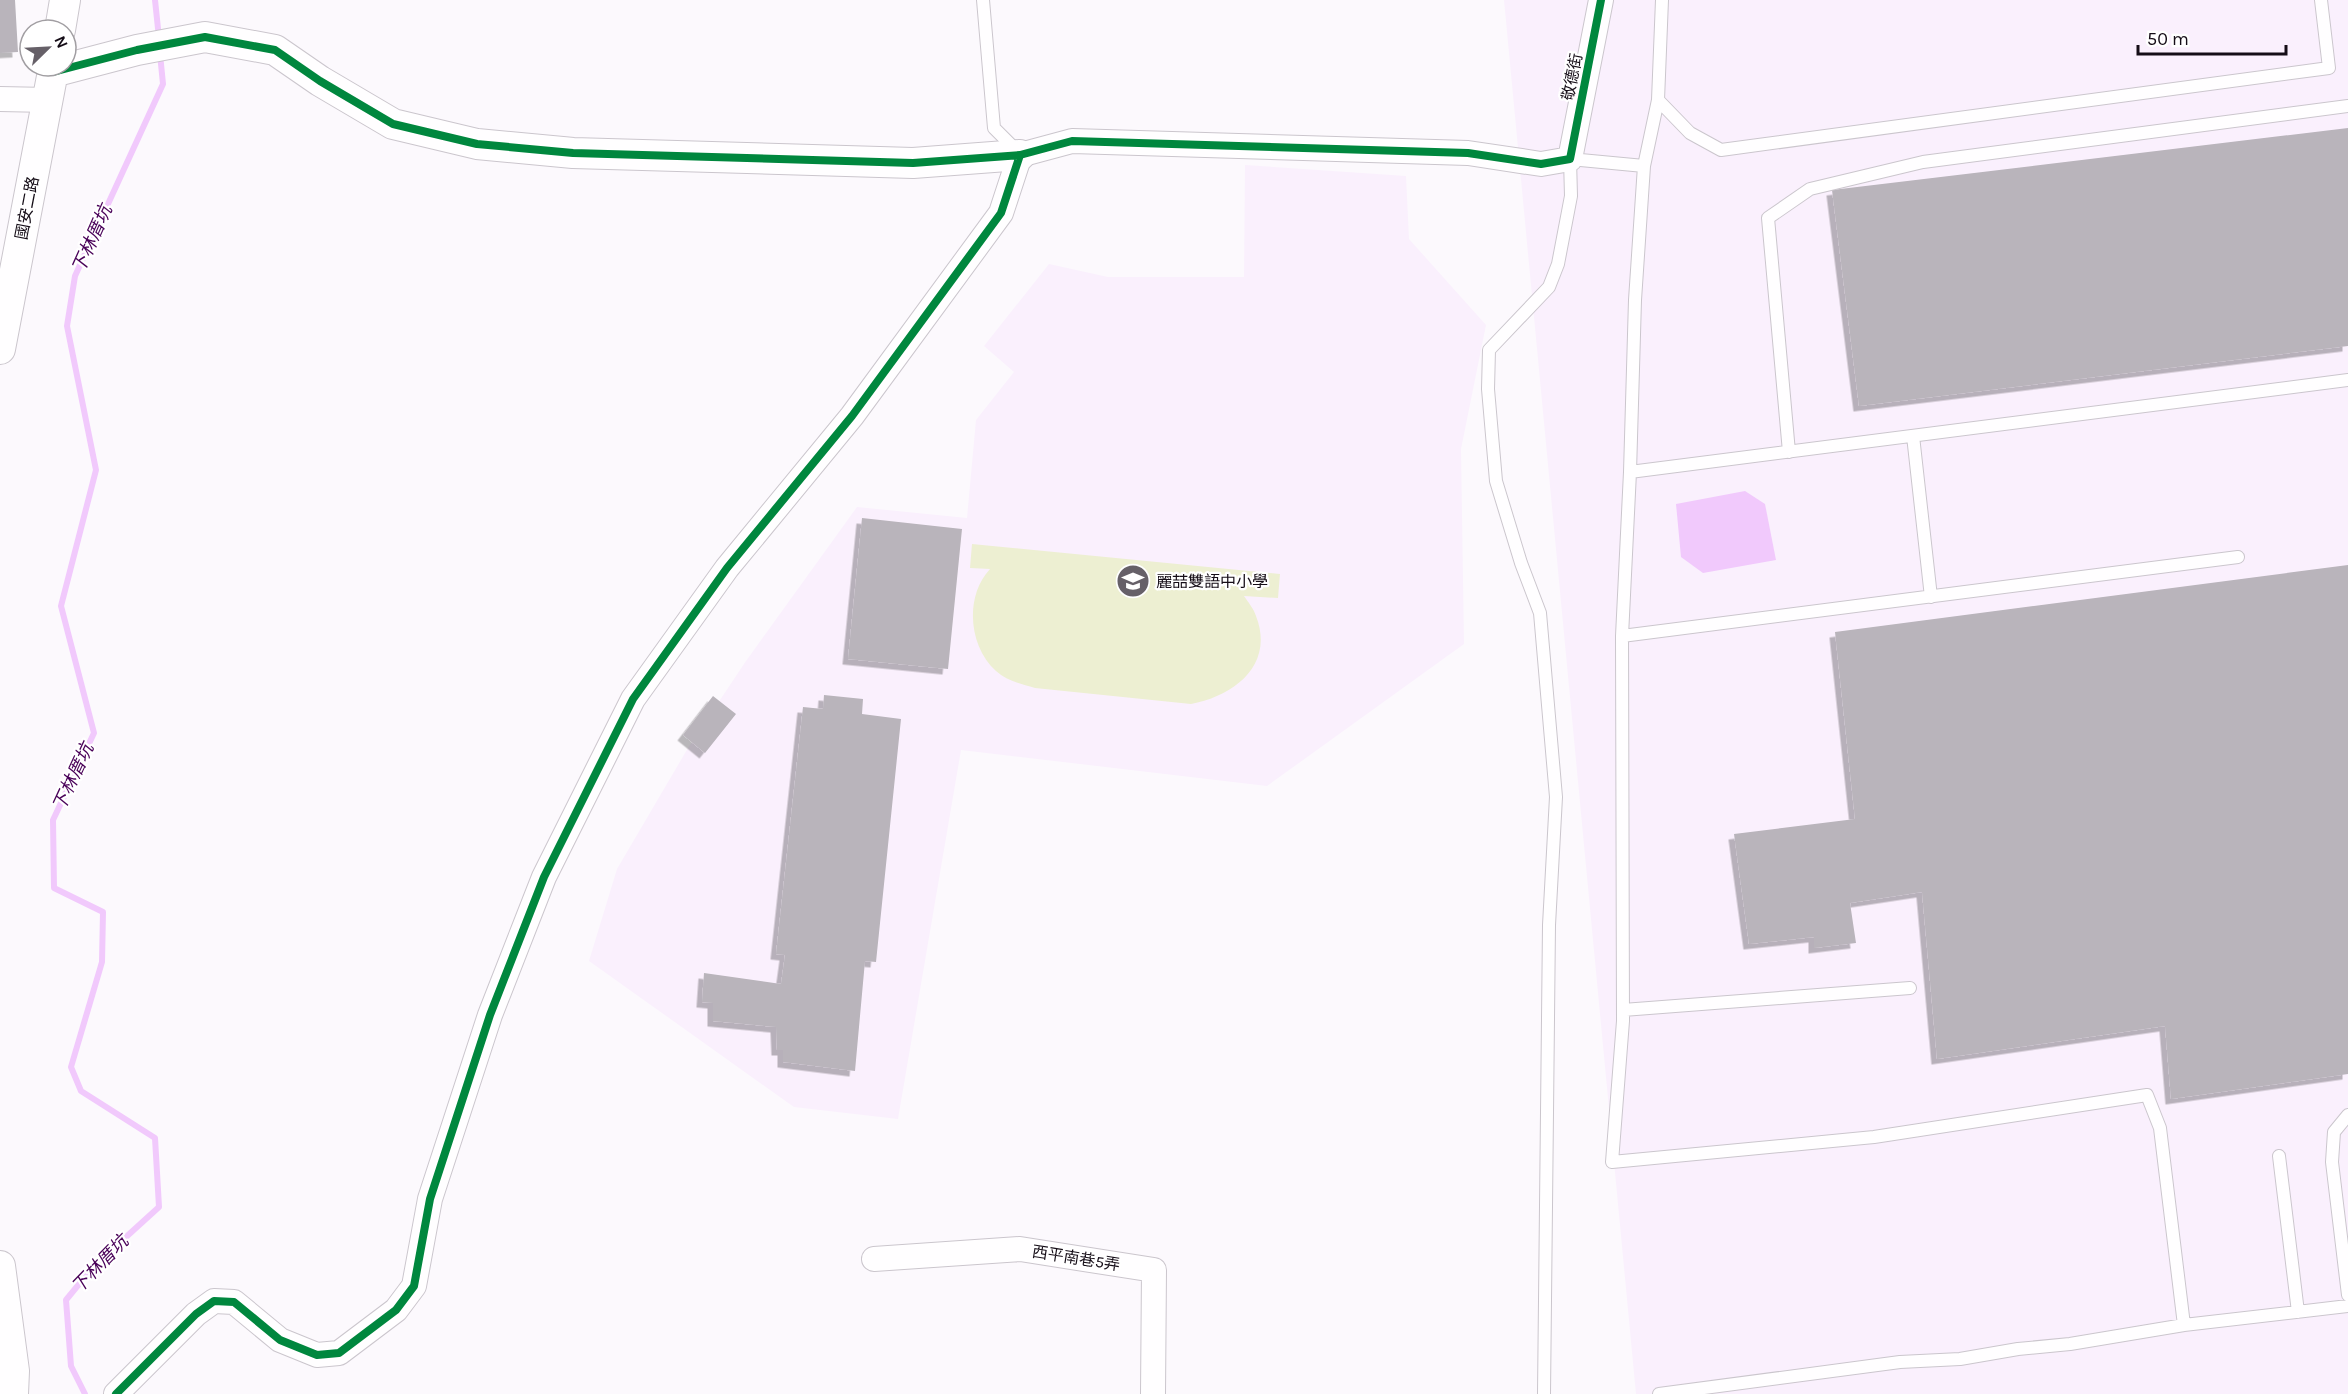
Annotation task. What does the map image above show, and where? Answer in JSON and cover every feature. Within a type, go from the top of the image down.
[{"type":"street","points":[[62,18],[65,0]]},
{"type":"street","name":"敬德街","points":[[1570,159],[1601,0]]},
{"type":"street","points":[[0,99],[52,79],[159,46],[205,37],[275,50],[320,81],[393,124],[477,144],[573,153],[913,163],[1020,155],[1072,141],[1468,153],[1541,164],[1570,159]]},
{"type":"street","name":"國安二路","points":[[1,340],[52,79]]},
{"type":"street","points":[[116,1394],[196,1314],[214,1301],[234,1302],[280,1340],[317,1355],[339,1353],[396,1310],[414,1286],[430,1199],[494,1004],[543,877],[633,699],[727,568],[852,416],[1001,213],[1020,155]]},
{"type":"street","name":"西平南巷5弄","points":[[874,1259],[1020,1248],[1154,1270],[1153,1394]]},
{"type":"street","points":[[0,1266],[14,1371],[13,1394]]},
{"type":"lane","points":[[983,0],[994,128],[1020,155]]},
{"type":"lane","points":[[1662,0],[1658,100],[1644,166],[1635,300],[1622,636],[1623,1010],[1612,1162],[1874,1137],[2147,1095],[2160,1128],[2184,1325]]},
{"type":"lane","points":[[1658,100],[1690,133],[1721,150],[2330,68],[2321,0]]},
{"type":"lane","points":[[1789,452],[1768,218],[1810,189],[1923,162],[2348,106]]},
{"type":"lane","points":[[1544,1394],[1549,925],[1556,797],[1540,613],[1521,563],[1496,481],[1488,388],[1488,350],[1549,286],[1558,264],[1571,196],[1570,159],[1644,166]]},
{"type":"lane","points":[[1630,472],[2348,380]]},
{"type":"lane","points":[[1913,436],[1931,597]]},
{"type":"lane","points":[[1622,636],[2238,557]]},
{"type":"lane","points":[[1623,1010],[1910,988]]},
{"type":"lane","points":[[2348,1115],[2334,1132],[2332,1162],[2348,1295]]},
{"type":"lane","points":[[2279,1156],[2298,1312]]},
{"type":"lane","points":[[1659,1394],[1900,1362],[1960,1359],[2184,1325],[2348,1306]]},
{"type":"shaded area","points":[[1504,0],[2348,0],[2348,1394],[1636,1394]]},
{"type":"shaded area","name":"麗喆雙語中小學","points":[[1245,165],[1406,176],[1409,239],[1486,325],[1461,449],[1464,644],[1267,786],[961,750],[898,1119],[794,1107],[589,961],[617,869],[688,748],[746,661],[857,507],[967,518],[976,420],[1014,372],[984,346],[1049,264],[1108,277],[1244,277]]},
{"type":"shaded area","points":[[1745,491],[1765,504],[1776,560],[1703,573],[1681,557],[1676,504]]},
{"type":"green space","points":[[972,544],[1280,574],[1278,598],[1244,596],[1255,613],[1260,634],[1260,649],[1247,675],[1235,686],[1207,700],[1191,704],[1035,688],[1014,682],[1000,674],[987,661],[980,649],[975,636],[973,607],[976,593],[990,569],[970,568]]},
{"type":"building","points":[[0,0],[15,0],[18,52],[0,53]]},
{"type":"building","points":[[2348,128],[2348,346],[1859,406],[1832,190]]},
{"type":"building","points":[[862,518],[962,529],[948,669],[848,659]]},
{"type":"building","points":[[2348,565],[2348,1074],[2171,1099],[2165,1026],[1937,1059],[1922,892],[1850,903],[1856,943],[1814,948],[1814,937],[1749,944],[1734,834],[1855,819],[1835,632]]},
{"type":"building","points":[[824,695],[863,699],[862,714],[901,719],[876,962],[865,961],[855,1071],[783,1062],[783,1050],[777,1050],[776,1027],[713,1021],[713,1003],[702,1002],[704,973],[781,984],[785,955],[776,954],[803,707],[823,709]]},
{"type":"building","points":[[713,696],[736,714],[705,753],[683,735]]},
{"type":"waterway","name":"下林厝坑","points":[[155,0],[159,38]]},
{"type":"waterway","name":"下林厝坑","points":[[85,1394],[71,1366],[66,1300],[93,1267],[159,1207],[155,1138],[81,1091],[71,1067],[102,962],[103,912],[54,888],[53,820],[94,733],[61,606],[96,470],[67,326],[75,276],[163,84],[160,54]]},
{"type":"cycle path","points":[[116,1394],[196,1314],[214,1301],[234,1302],[280,1340],[317,1355],[339,1353],[396,1310],[414,1286],[430,1199],[490,1015],[544,877],[633,699],[727,568],[852,416],[1001,213],[1020,155],[1072,141],[1468,153],[1541,164],[1570,159],[1601,0]]},
{"type":"cycle path","points":[[78,65],[137,50],[205,37],[275,50],[320,81],[393,124],[477,144],[573,153],[913,163],[1020,155]]},
{"type":"place","name":"麗喆雙語中小學","points":[[1133,581]]}]
